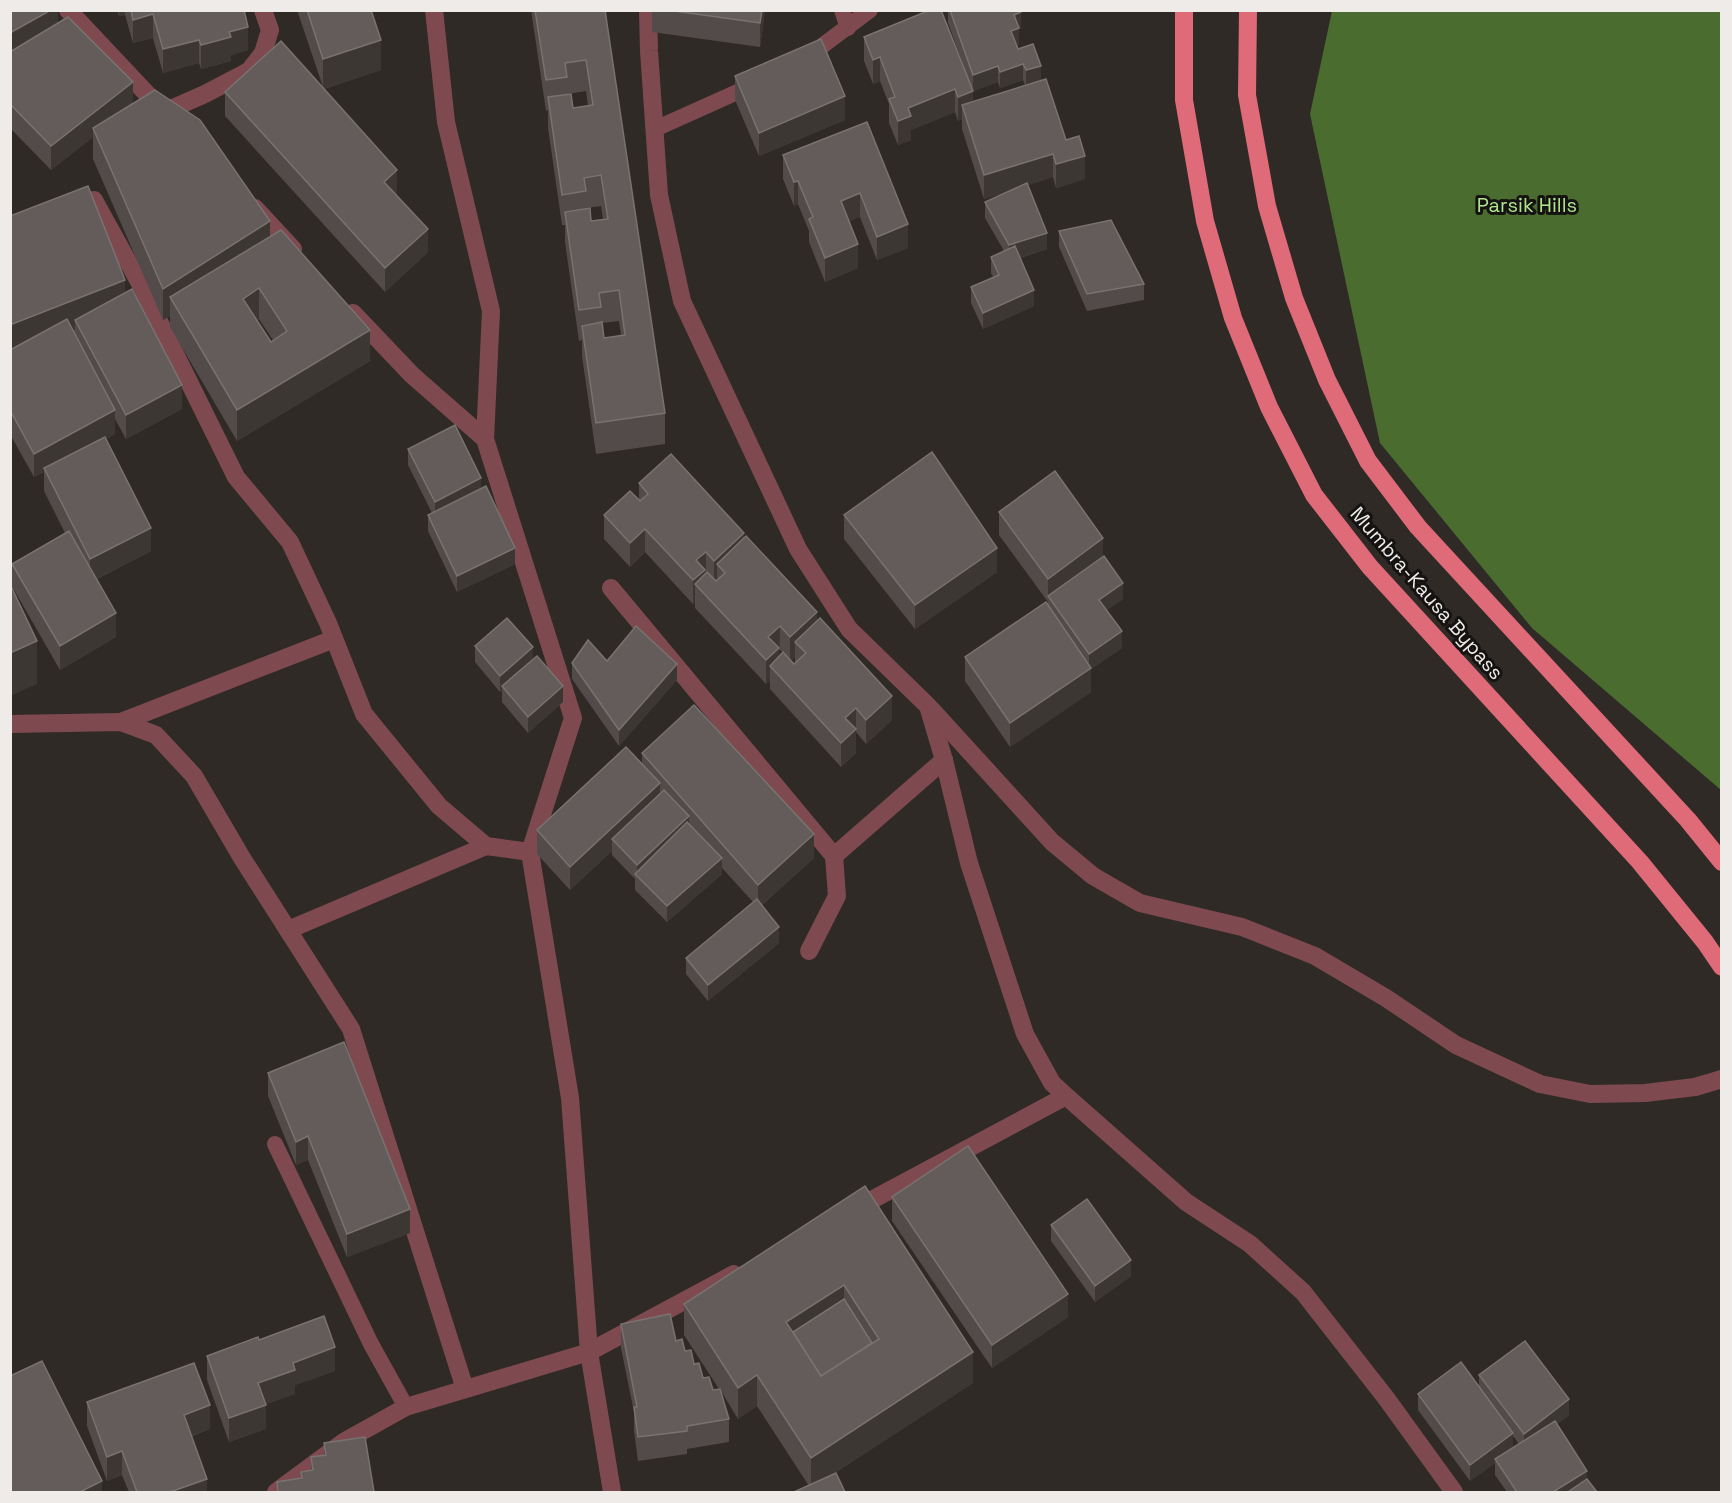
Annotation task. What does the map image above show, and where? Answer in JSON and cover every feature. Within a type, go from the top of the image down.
[{"type":"highway","name":"Mumbra-Kausa Bypass","points":[[1184,10],[1184,100],[1205,221],[1238,330],[1269,407],[1314,495],[1370,567],[1640,862],[1705,942],[1722,967]]},
{"type":"highway","name":"Mumbra-Kausa Bypass","points":[[1248,10],[1247,95],[1267,207],[1298,308],[1327,380],[1368,461],[1418,527],[1688,820],[1722,862]]},
{"type":"street","points":[[68,10],[180,129]]},
{"type":"street","points":[[164,112],[249,71],[263,53],[270,30],[263,10]]},
{"type":"street","points":[[434,10],[446,122],[491,312],[485,439],[573,718],[530,852],[570,1098],[589,1352],[612,1492]]},
{"type":"street","points":[[648,10],[659,195],[682,301],[798,549],[849,629],[928,706],[1052,842],[1093,876],[1140,903],[1242,927],[1315,956],[1386,998],[1456,1045],[1540,1084],[1590,1094],[1646,1093],[1695,1087],[1722,1079]]},
{"type":"street","points":[[244,197],[308,265]]},
{"type":"street","points":[[54,215],[94,200],[142,289],[236,477],[290,542],[334,639],[364,714],[439,806],[486,846]]},
{"type":"street","points":[[340,299],[412,375],[485,439]]},
{"type":"street","points":[[611,588],[834,856],[837,896],[809,951]]},
{"type":"street","points":[[10,724],[121,722],[334,639]]},
{"type":"street","points":[[928,706],[969,862],[1025,1034],[1052,1083],[1186,1202],[1250,1244],[1303,1292],[1386,1398],[1454,1492]]},
{"type":"street","points":[[121,722],[156,735],[194,776],[351,1029],[465,1389]]},
{"type":"street","points":[[834,856],[944,760]]},
{"type":"street","points":[[288,930],[486,846],[530,852]]},
{"type":"street","points":[[838,1218],[1066,1096]]},
{"type":"street","points":[[276,1492],[345,1441],[406,1407],[589,1352],[744,1268]]},
{"type":"lane","points":[[842,10],[848,28]]},
{"type":"lane","points":[[796,65],[870,10]]},
{"type":"lane","points":[[655,129],[765,80]]},
{"type":"lane","points":[[275,1144],[371,1344],[406,1407]]},
{"type":"green space","name":"Parsik Hills","points":[[1332,11],[1721,11],[1721,790],[1532,628],[1380,443],[1310,114]]},
{"type":"building","points":[[10,10],[51,10],[10,33]]},
{"type":"building","points":[[131,10],[244,10],[248,27],[229,32],[231,37],[201,45],[199,40],[163,49],[153,14],[133,20]]},
{"type":"building","points":[[307,10],[371,10],[381,40],[323,59]]},
{"type":"building","points":[[535,10],[605,10],[665,413],[596,423],[582,326],[602,322],[604,338],[625,335],[619,290],[599,293],[601,307],[579,310],[565,212],[590,208],[591,221],[608,219],[601,175],[584,178],[586,191],[562,195],[548,97],[571,94],[573,108],[593,105],[586,60],[565,63],[567,77],[546,80]]},
{"type":"building","points":[[667,10],[762,10],[760,23]]},
{"type":"building","points":[[930,10],[941,10],[973,91],[958,97],[955,89],[908,108],[911,116],[898,121],[889,99],[895,97],[880,57],[873,60],[864,37]]},
{"type":"building","points":[[950,10],[1021,10],[1014,15],[1019,28],[1011,31],[1018,49],[1033,44],[1041,66],[1026,70],[1023,64],[1000,72],[998,66],[973,75]]},
{"type":"building","points":[[68,17],[133,82],[51,146],[10,104],[10,52]]},
{"type":"building","points":[[821,39],[845,96],[759,133],[735,76]]},
{"type":"building","points":[[281,41],[397,170],[384,182],[428,229],[385,268],[225,92]]},
{"type":"building","points":[[1046,79],[1066,140],[1079,136],[1085,156],[1056,164],[1053,154],[984,175],[962,105]]},
{"type":"building","points":[[155,90],[200,120],[270,221],[163,289],[93,128]]},
{"type":"building","points":[[867,122],[908,224],[877,237],[860,193],[841,201],[858,244],[825,258],[809,219],[813,217],[798,181],[794,182],[783,155]]},
{"type":"building","points":[[1027,183],[1047,233],[1009,245],[985,202]]},
{"type":"building","points":[[88,186],[125,280],[10,325],[10,216]]},
{"type":"building","points":[[1111,220],[1144,284],[1087,294],[1059,231]]},
{"type":"building","points":[[281,230],[370,330],[237,410],[170,297]],"holes":[[[259,288],[287,331],[271,342],[243,299]]]},
{"type":"building","points":[[1015,246],[1034,290],[983,313],[971,287],[999,275],[991,257]]},
{"type":"building","points":[[132,289],[182,385],[126,415],[75,320]]},
{"type":"building","points":[[67,319],[115,410],[34,454],[10,410],[10,350]]},
{"type":"building","points":[[455,425],[481,478],[435,502],[408,449]]},
{"type":"building","points":[[105,437],[151,528],[90,559],[44,468]]},
{"type":"building","points":[[932,452],[997,548],[915,605],[844,515]]},
{"type":"building","points":[[671,454],[744,533],[714,561],[706,552],[696,560],[705,570],[693,580],[645,529],[630,543],[604,515],[630,491],[640,501],[648,494],[639,483]]},
{"type":"building","points":[[1055,471],[1103,538],[1048,579],[999,512]]},
{"type":"building","points":[[486,486],[515,548],[457,576],[428,515]]},
{"type":"building","points":[[69,531],[116,613],[60,646],[12,564]]},
{"type":"building","points":[[746,536],[817,612],[790,637],[780,626],[768,637],[779,648],[766,660],[695,584],[707,572],[716,581],[725,573],[717,564]]},
{"type":"building","points":[[1104,556],[1123,583],[1099,600],[1122,631],[1089,654],[1048,596]]},
{"type":"building","points":[[10,584],[37,641],[10,653]]},
{"type":"building","points":[[1046,602],[1091,668],[1010,723],[965,657]]},
{"type":"building","points":[[507,618],[533,647],[500,676],[475,646]]},
{"type":"building","points":[[820,618],[892,696],[866,720],[856,708],[845,718],[856,729],[841,743],[770,666],[783,652],[794,664],[806,653],[795,642]]},
{"type":"building","points":[[636,626],[677,664],[619,730],[572,663],[588,640],[607,661]]},
{"type":"building","points":[[537,656],[563,686],[528,717],[502,686]]},
{"type":"building","points":[[694,705],[814,834],[758,885],[642,753]]},
{"type":"building","points":[[626,747],[660,783],[570,867],[537,830]]},
{"type":"building","points":[[664,790],[689,816],[637,865],[612,839]]},
{"type":"building","points":[[687,822],[722,858],[667,906],[635,874]]},
{"type":"building","points":[[757,899],[779,927],[708,985],[686,958]]},
{"type":"building","points":[[344,1042],[410,1209],[347,1234],[308,1136],[296,1142],[268,1073]]},
{"type":"building","points":[[968,1146],[1068,1294],[992,1345],[892,1197]]},
{"type":"building","points":[[865,1186],[973,1352],[811,1458],[757,1375],[738,1388],[684,1304]],"holes":[[[844,1285],[879,1339],[821,1376],[786,1322]]]},
{"type":"building","points":[[1087,1199],[1131,1260],[1095,1286],[1051,1225]]},
{"type":"building","points":[[844,1299],[872,1343],[821,1376],[793,1332]]},
{"type":"building","points":[[670,1314],[676,1341],[682,1339],[685,1351],[691,1350],[694,1364],[699,1363],[703,1378],[709,1377],[713,1390],[720,1389],[729,1419],[687,1426],[687,1431],[638,1437],[634,1407],[637,1407],[621,1324]]},
{"type":"building","points":[[324,1316],[335,1347],[293,1363],[295,1370],[258,1383],[266,1405],[229,1418],[207,1356]]},
{"type":"building","points":[[1525,1341],[1569,1399],[1524,1434],[1479,1375]]},
{"type":"building","points":[[42,1361],[102,1481],[80,1492],[10,1492],[10,1376]]},
{"type":"building","points":[[1461,1362],[1513,1433],[1470,1465],[1418,1394]]},
{"type":"building","points":[[194,1363],[210,1405],[184,1415],[207,1479],[170,1492],[137,1492],[122,1451],[107,1457],[87,1402]]},
{"type":"building","points":[[1555,1421],[1587,1471],[1553,1492],[1517,1492],[1495,1459]]},
{"type":"building","points":[[365,1437],[374,1492],[278,1492],[277,1482],[302,1478],[301,1472],[313,1470],[311,1457],[326,1455],[324,1443]]},
{"type":"building","points":[[836,1473],[845,1492],[794,1492]]},
{"type":"building","points":[[1587,1479],[1597,1492],[1568,1492]]}]
